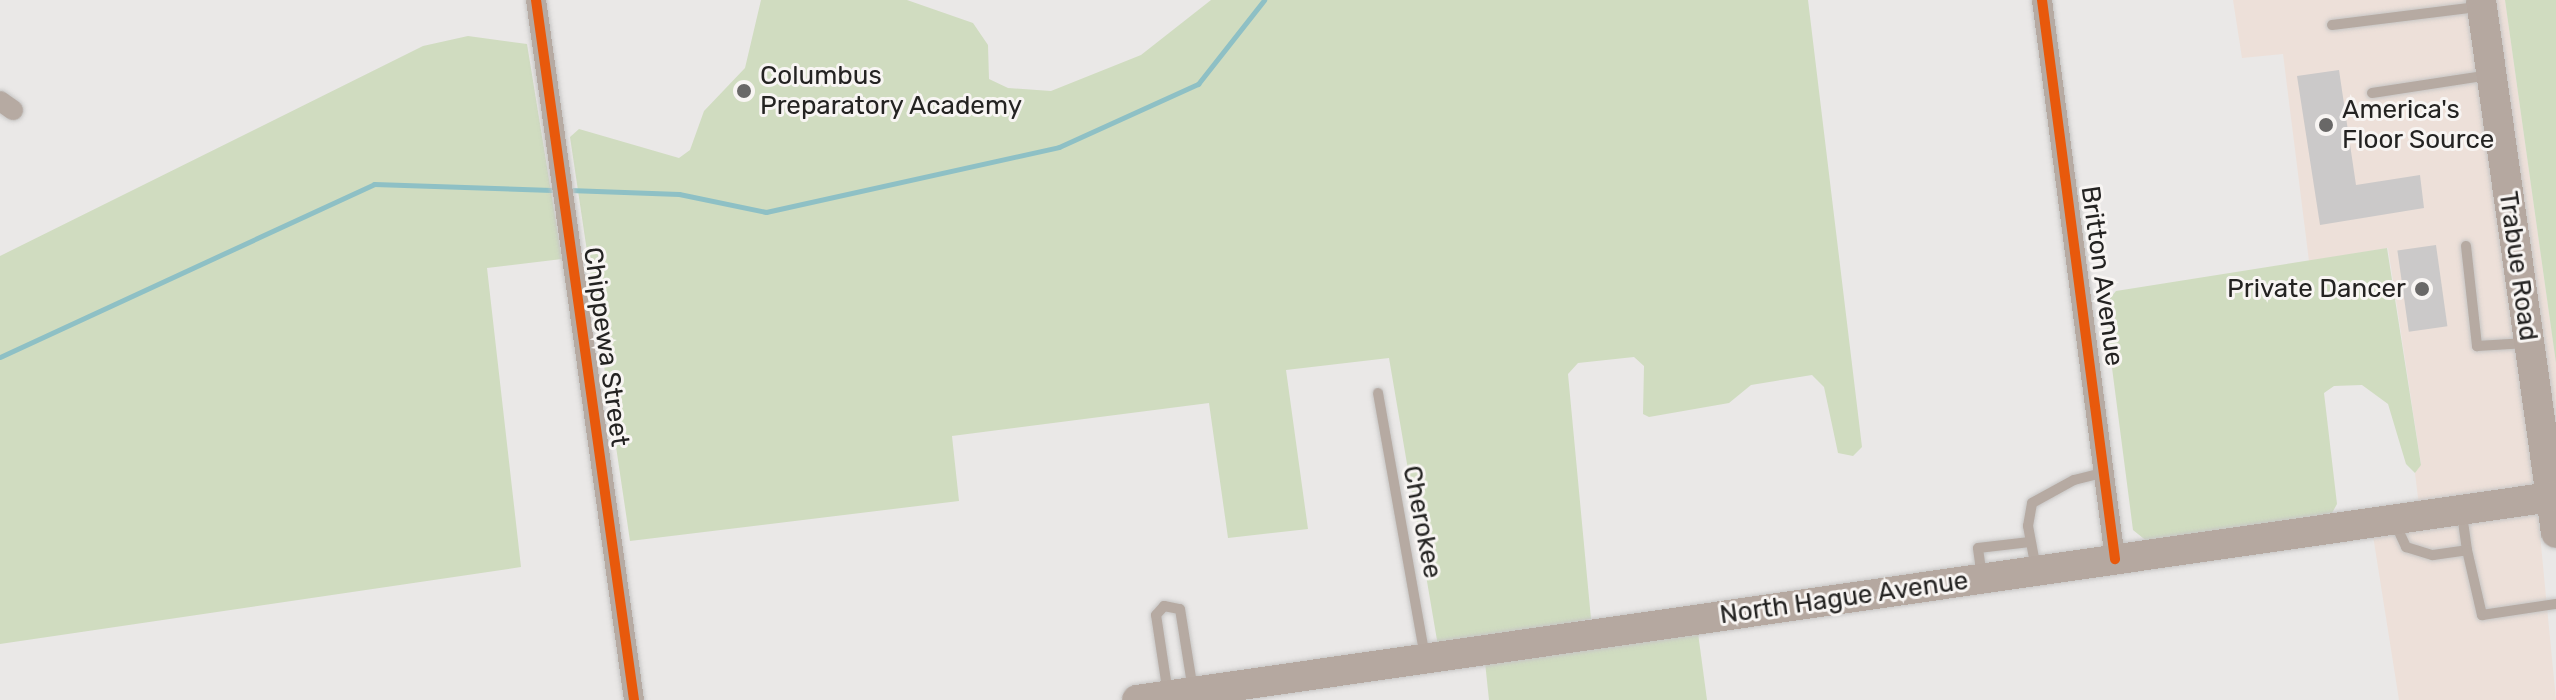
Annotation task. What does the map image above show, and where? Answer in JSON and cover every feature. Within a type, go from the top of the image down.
[{"type":"main road","name":"Trabue Road","points":[[2481,3],[2554,496],[2556,533]]},
{"type":"main road","name":"North Hague Avenue","points":[[1137,700],[1983,578],[2034,556],[2115,559],[2554,496]]},
{"type":"street","name":"Chippewa Street","points":[[536,0],[634,700]]},
{"type":"street","name":"Britton Avenue","points":[[2042,0],[2107,471],[2115,559]]},
{"type":"lane","points":[[2332,25],[2481,3]]},
{"type":"lane","points":[[2372,93],[2491,74]]},
{"type":"lane","points":[[2466,246],[2477,346],[2529,343]]},
{"type":"lane","name":"Cherokee","points":[[1378,393],[1425,659]]},
{"type":"lane","points":[[2034,556],[2032,503],[2074,480],[2107,471]]},
{"type":"lane","points":[[2462,509],[2467,550],[2482,615],[2556,604]]},
{"type":"lane","points":[[2394,519],[2416,554],[2467,550]]},
{"type":"lane","points":[[1164,606],[1180,609],[1181,694],[1156,615],[1164,606]]},
{"type":"shaded area","points":[[2233,0],[2505,0],[2556,363],[2556,480],[2535,483],[2556,700],[2399,700],[2371,523],[2420,514],[2415,473],[2421,464],[2388,248],[2309,261],[2283,54],[2242,58]]},
{"type":"green space","points":[[761,0],[907,0],[973,23],[988,45],[989,79],[1008,88],[1051,91],[1141,55],[1211,0],[1808,0],[1862,447],[1853,456],[1838,453],[1824,387],[1812,375],[1751,385],[1729,403],[1649,417],[1643,414],[1644,366],[1634,357],[1578,363],[1568,374],[1591,619],[1438,646],[1389,358],[1286,370],[1308,529],[1228,538],[1209,403],[952,436],[959,501],[630,541],[570,137],[579,129],[679,158],[690,150],[704,111],[745,68]]},
{"type":"green space","points":[[2505,0],[2556,0],[2556,363]]},
{"type":"green space","points":[[468,36],[527,44],[562,259],[487,268],[521,567],[0,644],[0,256],[423,46]]},
{"type":"green space","points":[[2387,248],[2421,465],[2415,473],[2406,464],[2388,404],[2362,385],[2334,386],[2324,393],[2337,504],[2332,513],[2148,542],[2133,530],[2104,306],[2116,291]]},
{"type":"green space","points":[[1698,633],[1707,700],[1489,700],[1485,662]]},
{"type":"building","name":"America's Floor Source","points":[[2339,70],[2356,185],[2420,175],[2424,208],[2320,225],[2297,76]]},
{"type":"building","name":"Private Dancer","points":[[2436,245],[2447,326],[2409,332],[2397,250]]},
{"type":"waterway","points":[[569,190],[679,194],[766,212],[1059,147],[1198,84],[1264,0]]},
{"type":"waterway","points":[[0,357],[374,184],[559,190]]},
{"type":"cycle path","points":[[536,0],[634,700]]},
{"type":"cycle path","points":[[2042,0],[2115,559]]},
{"type":"place","name":"Columbus Preparatory Academy","points":[[744,91]]},
{"type":"place","name":"America's Floor Source","points":[[2326,125]]},
{"type":"place","name":"Private Dancer","points":[[2422,289]]}]
